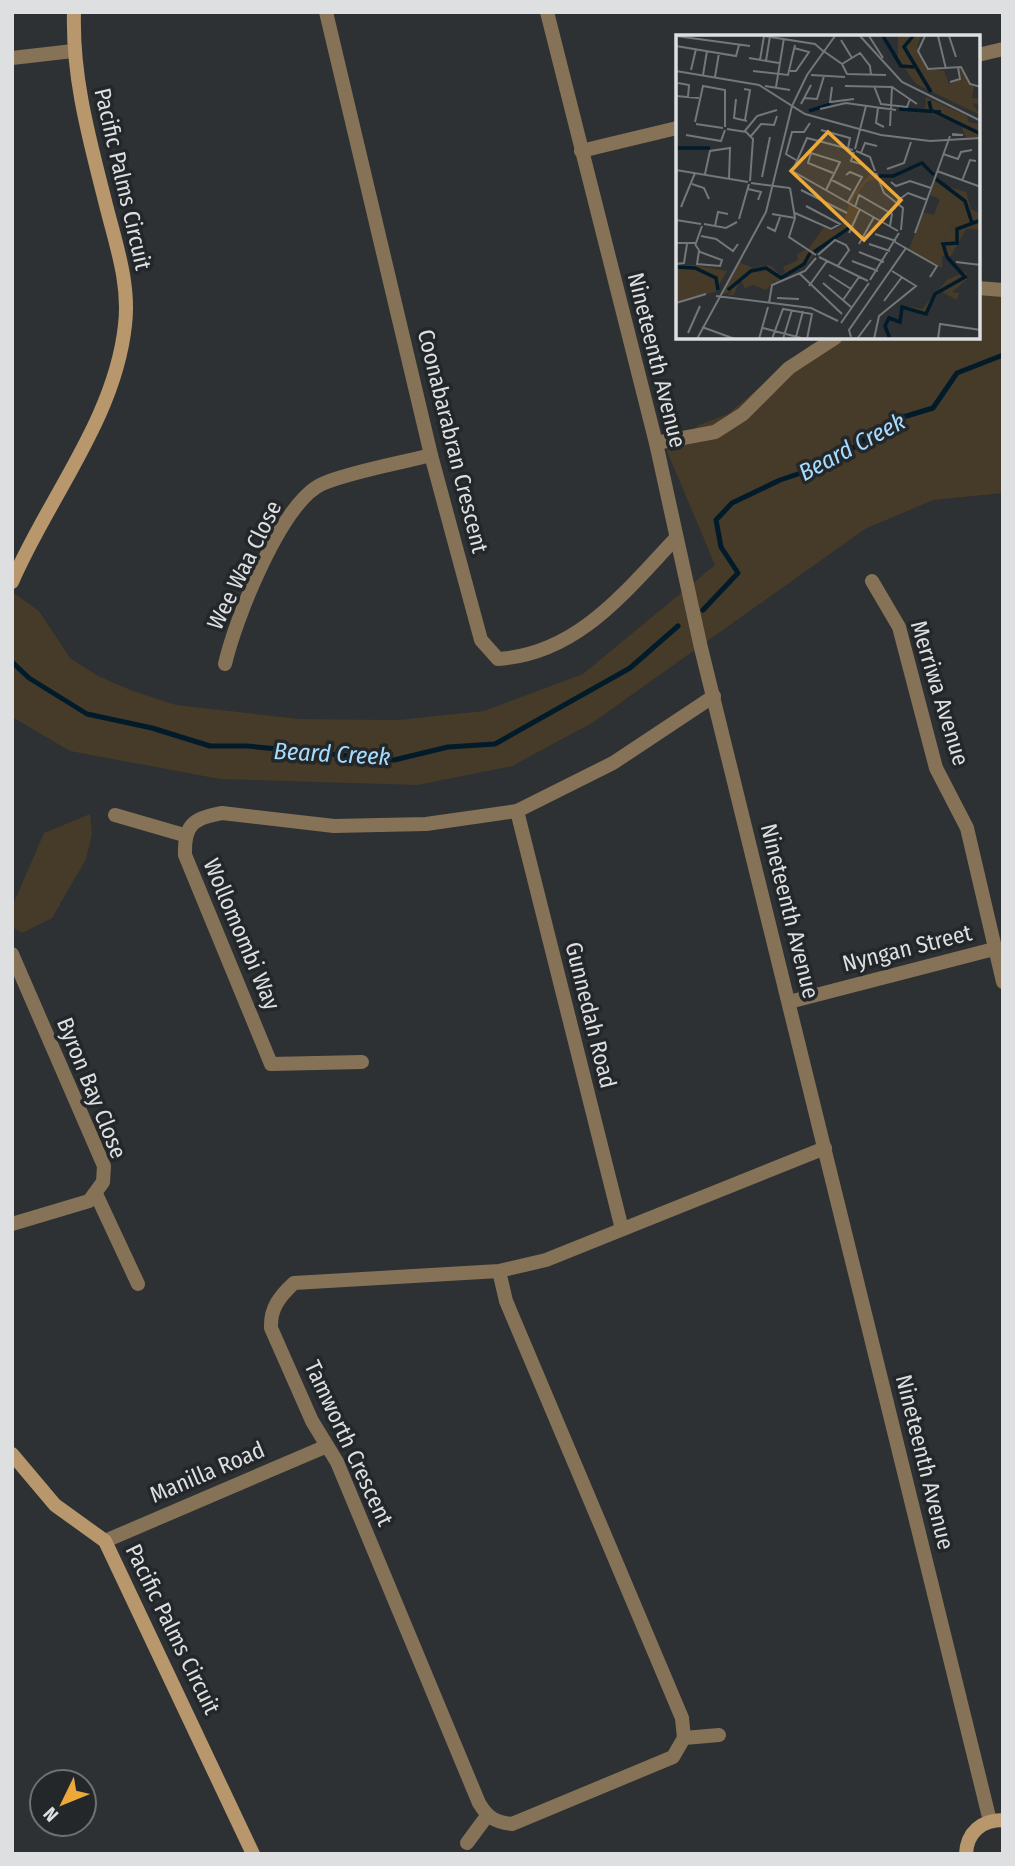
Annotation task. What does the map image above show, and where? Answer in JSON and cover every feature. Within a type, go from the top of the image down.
[{"type":"street","name":"Pacific Palms Circuit","points":[[12,582],[103,406],[125,326],[125,279],[80,105],[73,51],[74,12]]},
{"type":"street","name":"Coonabarabran Crescent","points":[[326,12],[431,455],[481,640],[498,659],[525,658],[554,646],[596,621],[676,540]]},
{"type":"street","name":"Nineteenth Avenue","points":[[547,12],[656,443],[691,603],[825,1148],[996,1821]]},
{"type":"street","points":[[980,55],[1003,49]]},
{"type":"street","points":[[12,58],[73,51]]},
{"type":"street","points":[[580,151],[676,128]]},
{"type":"street","points":[[980,288],[1003,290]]},
{"type":"street","points":[[656,443],[715,432],[743,414],[789,368],[832,340]]},
{"type":"street","name":"Wee Waa Close","points":[[225,664],[234,628],[282,527],[303,498],[322,484],[431,455]]},
{"type":"street","name":"Merriwa Avenue","points":[[872,581],[899,627],[936,768],[967,828],[1003,982]]},
{"type":"street","name":"Wollomombi Way","points":[[362,1062],[271,1065],[184,855],[184,835],[199,820],[222,813],[334,826],[426,824],[517,811],[612,763],[714,696]]},
{"type":"street","name":"Gunnedah Road","points":[[517,811],[622,1229]]},
{"type":"street","points":[[115,816],[184,835]]},
{"type":"street","name":"Nyngan Street","points":[[789,1002],[995,950]]},
{"type":"street","name":"Byron Bay Close","points":[[12,954],[104,1166],[103,1182],[96,1194],[77,1205],[12,1224]]},
{"type":"street","name":"Tamworth Crescent","points":[[487,1816],[337,1462],[312,1421],[271,1328],[270,1314],[281,1295],[294,1283],[499,1271],[546,1260],[825,1148]]},
{"type":"street","points":[[96,1194],[138,1284]]},
{"type":"street","points":[[467,1843],[487,1816],[498,1823],[512,1824],[673,1757],[684,1738],[682,1718],[506,1301],[499,1271]]},
{"type":"street","name":"Manilla Road","points":[[105,1541],[327,1446]]},
{"type":"street","name":"Pacific Palms Circuit","points":[[12,1454],[55,1505],[105,1541],[253,1854]]},
{"type":"street","points":[[684,1738],[719,1735]]},
{"type":"street","points":[[966,1854],[974,1832],[996,1821]]},
{"type":"shaded area","points":[[980,293],[1003,295],[1003,493],[933,500],[865,529],[592,723],[512,766],[417,785],[220,779],[70,751],[12,717],[12,592],[39,611],[70,658],[98,676],[176,705],[299,719],[398,720],[484,711],[583,674],[715,565],[667,451],[699,425],[728,414],[810,345],[824,340],[980,340]]},
{"type":"shaded area","points":[[90,814],[92,834],[86,859],[52,918],[22,933],[12,927],[12,907],[44,833]]},
{"type":"waterway","name":"Beard Creek","points":[[703,610],[738,573],[721,547],[716,520],[732,503],[780,480],[834,462],[890,421],[933,408],[957,373],[1003,355]]},
{"type":"waterway","name":"Beard Creek","points":[[12,662],[29,678],[87,714],[152,728],[210,746],[247,746],[394,760],[448,747],[495,744],[630,668],[678,626]]}]
